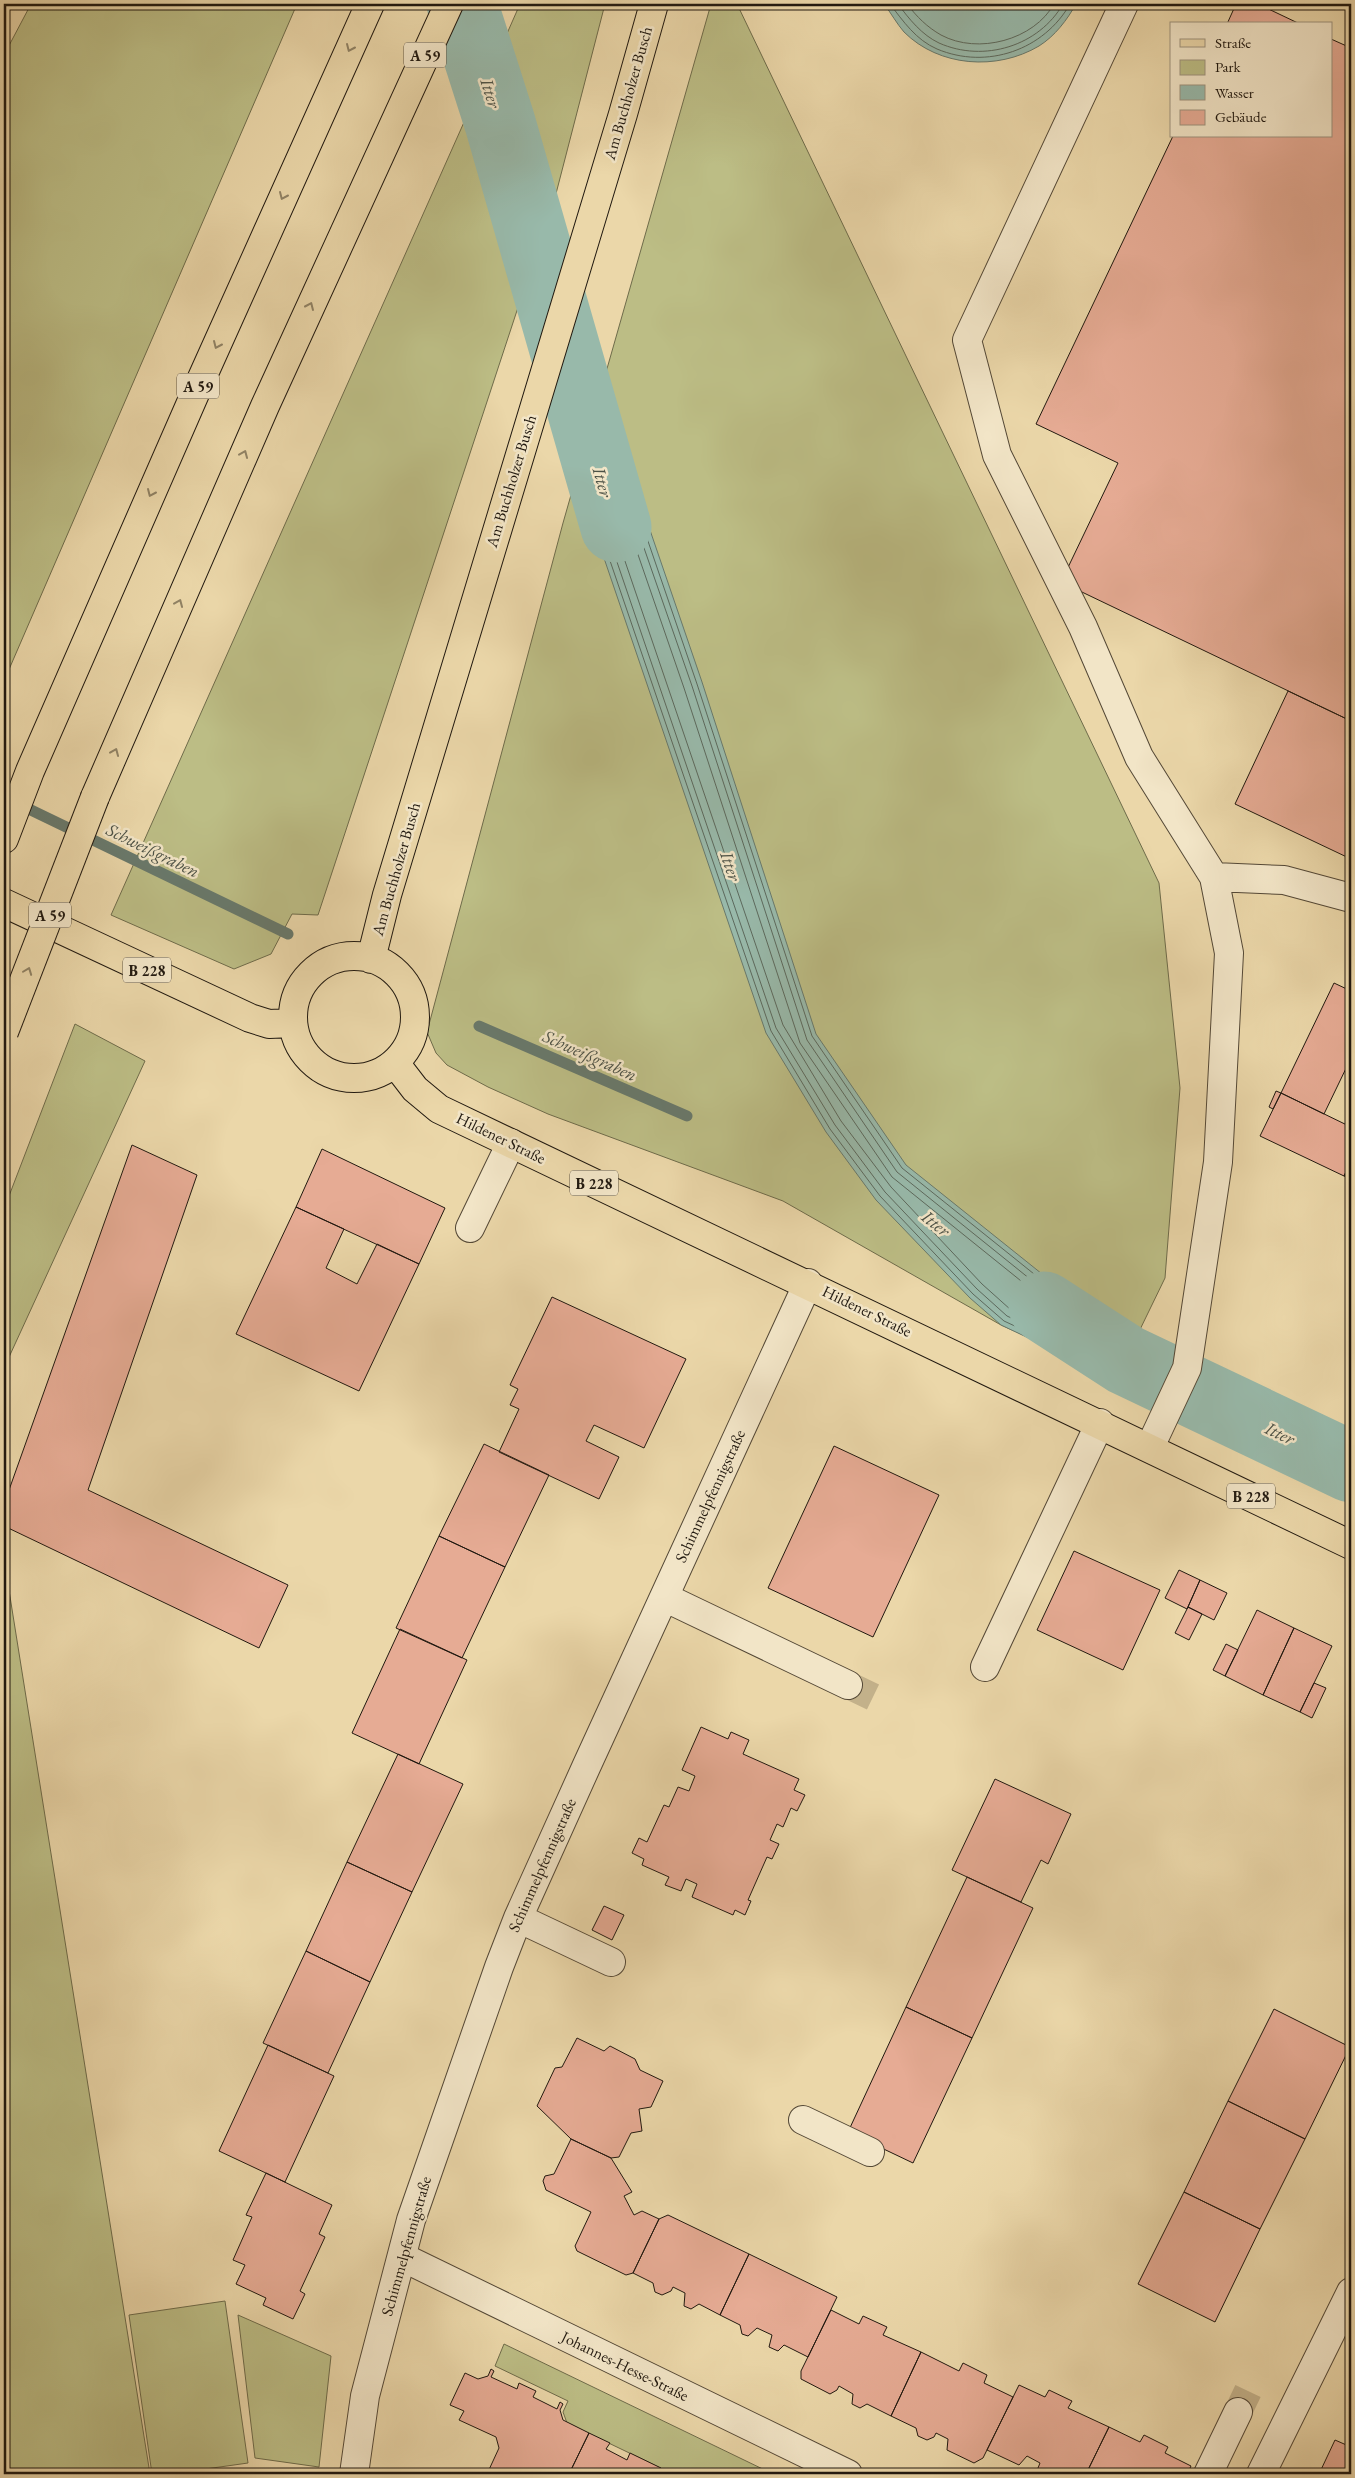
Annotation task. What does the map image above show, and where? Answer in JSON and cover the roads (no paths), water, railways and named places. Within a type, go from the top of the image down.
[{"type":"main road","name":"A 59","points":[[4,839],[30,771],[196,389],[370,4]]},
{"type":"main road","name":"A 59","points":[[4,1032],[96,797],[265,406],[400,106],[449,4]]},
{"type":"main road","name":"Am Buchholzer Busch","points":[[370,959],[387,895],[526,428],[623,114],[654,4]]},
{"type":"main road","name":"B 228","points":[[4,903],[250,1018],[269,1024],[294,1023]]},
{"type":"main road","points":[[354,957],[370,959],[387,967],[401,979],[411,995],[415,1013],[413,1032],[407,1049],[395,1063],[379,1074],[360,1078],[341,1077],[323,1070],[308,1058],[298,1042],[294,1023],[294,1006],[299,990],[309,976],[322,966],[337,958],[354,957]]},
{"type":"main road","name":"Hildener Straße","points":[[395,1063],[415,1089],[439,1109],[1100,1423],[1154,1439],[1351,1545]]},
{"type":"street","points":[[1124,4],[966,340],[997,455],[1083,627],[1139,757],[1214,877],[1229,953],[1218,1162],[1187,1368],[1154,1439]]},
{"type":"street","points":[[1214,877],[1284,880],[1351,898]]},
{"type":"street","points":[[470,1228],[511,1143]]},
{"type":"street","name":"Schimmelpfennigstraße","points":[[354,2474],[365,2396],[411,2220],[518,1918],[808,1283]]},
{"type":"street","points":[[984,1667],[1100,1423]]},
{"type":"street","points":[[664,1597],[848,1685]]},
{"type":"street","points":[[518,1918],[611,1962]]},
{"type":"street","points":[[803,2120],[870,2152]]},
{"type":"street","name":"Johannes-Hesse-Straße","points":[[402,2258],[848,2474]]},
{"type":"street","points":[[1260,2474],[1351,2292]]},
{"type":"street","points":[[1208,2474],[1238,2412]]},
{"type":"water","points":[[884,4],[1076,4],[1060,27],[1039,46],[1023,54],[1005,59],[969,62],[934,52],[918,44],[904,32]]},
{"type":"water","points":[[494,63],[551,213],[531,268],[473,102]]},
{"type":"water","points":[[601,387],[702,682],[816,1034],[906,1165],[1132,1346],[1117,1380],[1001,1325],[970,1298],[876,1200],[826,1132],[766,1033],[576,476]]},
{"type":"water","points":[[1248,1393],[1351,1442],[1351,1491],[1230,1433]]},
{"type":"waterway","name":"Itter","points":[[462,4],[500,123],[616,527]]},
{"type":"waterway","name":"Schweißgraben","points":[[4,797],[288,934]]},
{"type":"waterway","name":"Schweißgraben","points":[[479,1026],[687,1116]]},
{"type":"waterway","name":"Itter","points":[[1044,1307],[1126,1360],[1351,1467]]},
{"type":"tunnel","points":[[848,1685],[873,1697]]},
{"type":"tunnel","points":[[1238,2412],[1248,2391]]}]
